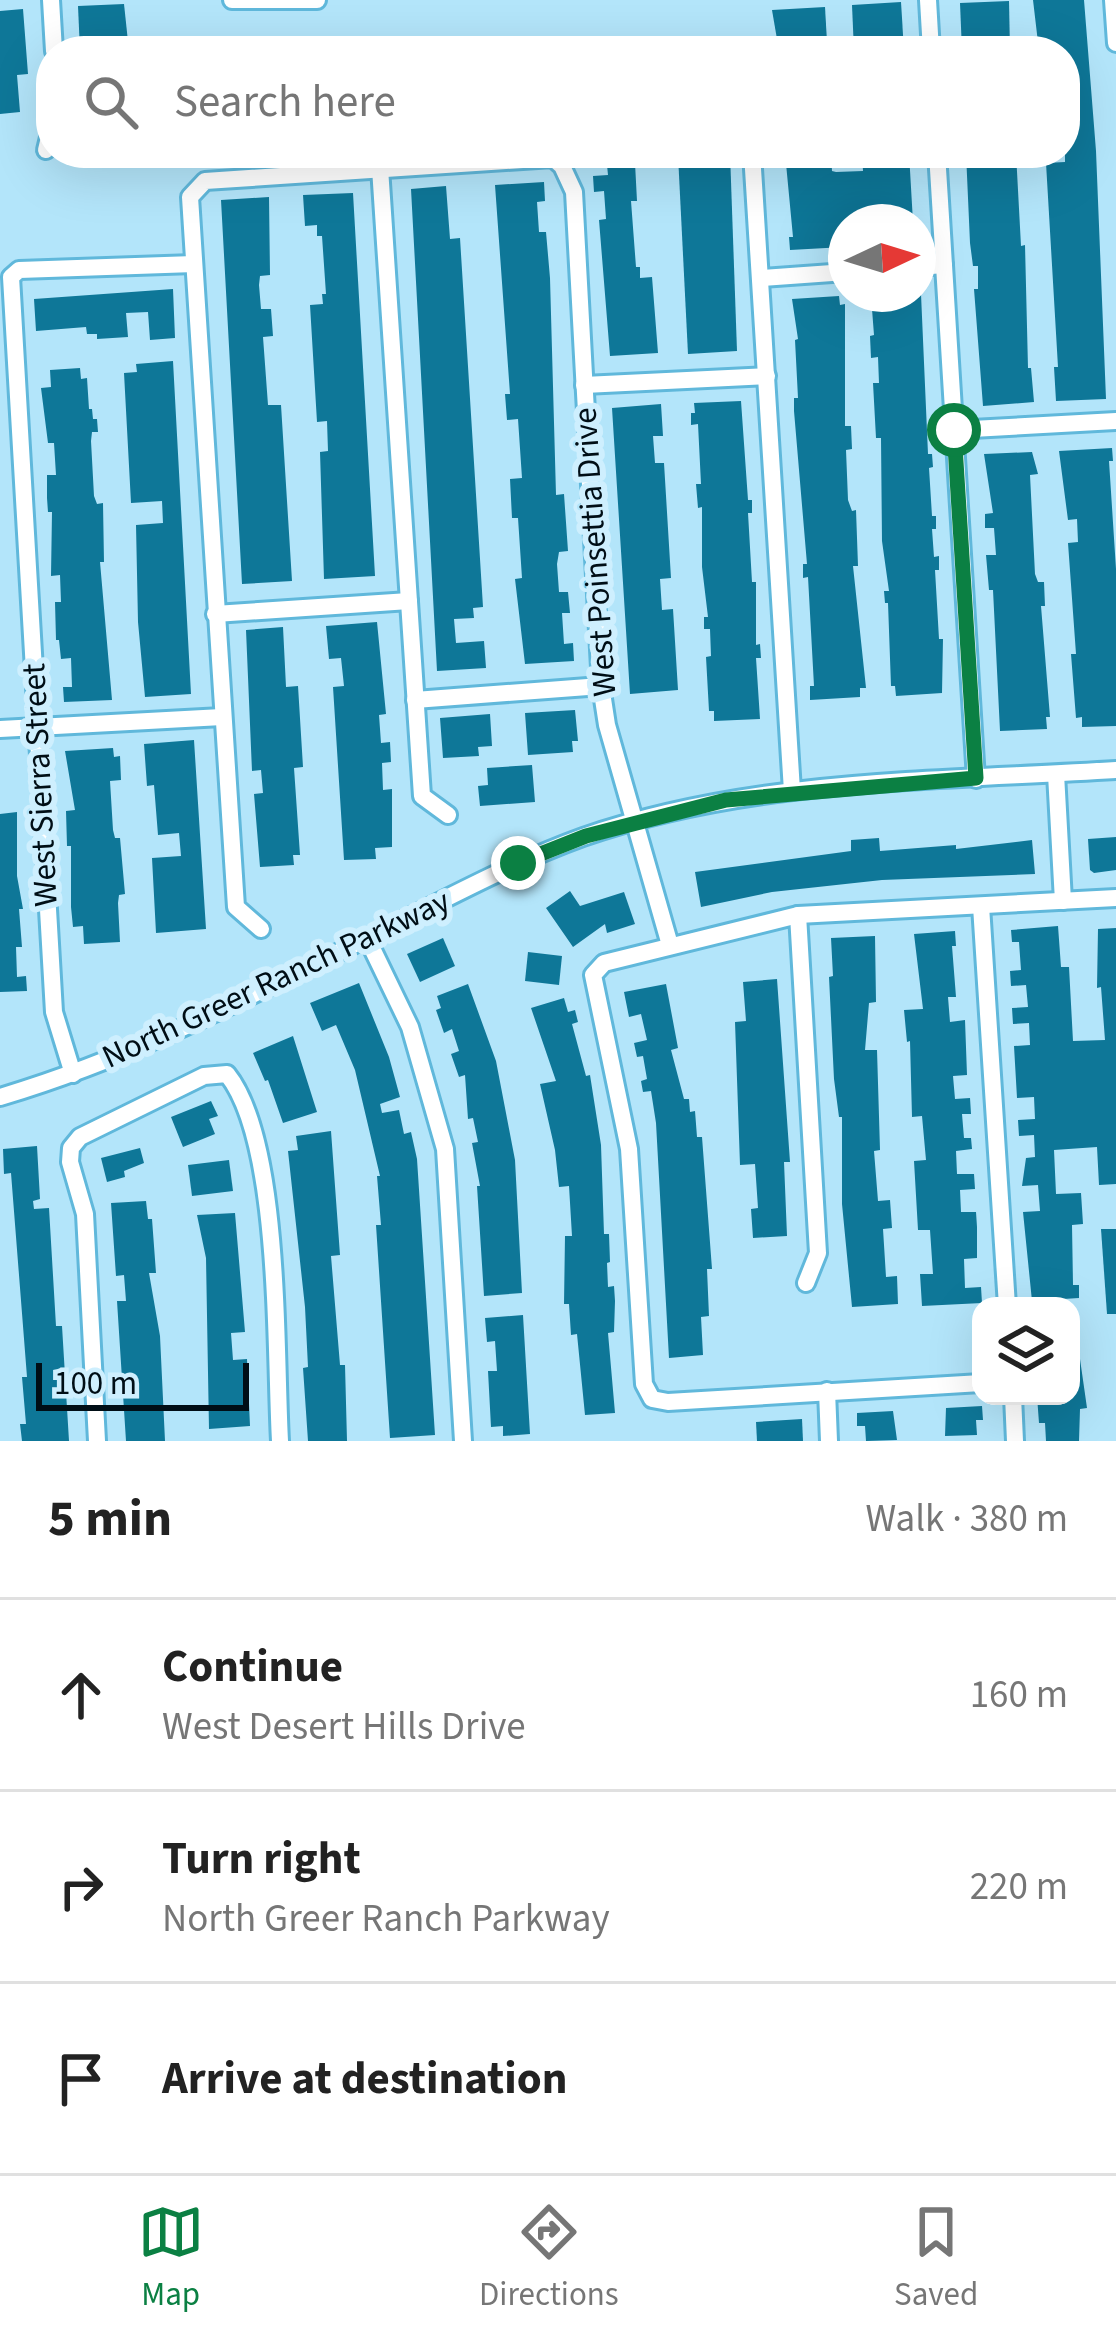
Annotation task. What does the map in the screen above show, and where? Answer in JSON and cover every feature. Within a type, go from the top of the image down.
[{"type":"street","points":[[51,0],[52,36]]},
{"type":"street","points":[[232,2],[317,0]]},
{"type":"street","points":[[928,0],[930,36]]},
{"type":"street","points":[[1114,0],[1116,44]]},
{"type":"street","points":[[261,929],[236,907],[190,197],[205,181],[380,168],[422,796],[448,815]]},
{"type":"street","name":"West Poinsettia Drive","points":[[563,168],[574,193],[601,686],[607,725],[670,945]]},
{"type":"street","points":[[753,168],[792,791]]},
{"type":"street","points":[[938,168],[976,778]]},
{"type":"street","name":"West Sierra Street","points":[[73,1074],[54,1012],[11,277],[19,270],[194,264]]},
{"type":"street","points":[[936,265],[944,265]]},
{"type":"street","points":[[762,278],[828,273]]},
{"type":"street","points":[[584,385],[767,376]]},
{"type":"street","points":[[954,430],[1116,421]]},
{"type":"street","points":[[215,614],[409,601]]},
{"type":"street","points":[[415,700],[601,686]]},
{"type":"street","points":[[0,729],[223,717]]},
{"type":"street","name":"North Greer Ranch Parkway","points":[[0,1097],[152,1043],[518,863],[634,822],[726,800],[792,791],[1116,770]]},
{"type":"street","points":[[1056,774],[1063,901]]},
{"type":"street","points":[[972,1383],[668,1402],[652,1399],[644,1384],[629,1149],[593,975],[604,963],[798,915],[1116,898]]},
{"type":"street","points":[[981,907],[1006,1297]]},
{"type":"street","points":[[798,915],[818,1253],[806,1283]]},
{"type":"street","points":[[367,938],[410,1027],[445,1149],[463,1441]]},
{"type":"street","points":[[97,1441],[85,1214],[70,1148],[80,1137],[204,1076],[227,1074],[239,1089],[266,1189],[280,1441]]},
{"type":"street","points":[[826,1391],[830,1441]]},
{"type":"street","points":[[1013,1405],[1015,1441]]},
{"type":"building","points":[[1033,0],[1084,0],[1096,151],[1106,399],[1056,401],[1046,168],[1080,168],[1080,36],[1037,36]]},
{"type":"building","points":[[1009,1],[1010,36],[961,36],[960,3]]},
{"type":"building","points":[[901,2],[903,36],[853,36],[852,5]]},
{"type":"building","points":[[124,4],[127,36],[79,36],[78,6]]},
{"type":"building","points":[[825,7],[827,36],[776,36],[772,10]]},
{"type":"building","points":[[23,9],[28,74],[17,75],[20,112],[0,114],[0,11]]},
{"type":"building","points":[[607,168],[635,168],[637,201],[631,201],[636,267],[640,267],[640,278],[652,277],[658,353],[610,356],[599,220],[606,219],[604,191],[594,192],[593,176],[608,175]]},
{"type":"building","points":[[679,168],[731,168],[737,351],[688,354]]},
{"type":"building","points":[[786,168],[832,168],[836,172],[910,168],[912,204],[828,204],[828,248],[790,250],[789,237],[793,237]]},
{"type":"building","points":[[967,168],[1017,168],[1034,402],[983,406],[974,289],[978,289],[978,266],[973,266]]},
{"type":"building","points":[[544,182],[545,201],[537,202],[539,232],[546,232],[550,278],[556,495],[564,494],[568,551],[559,552],[557,564],[559,592],[568,592],[570,613],[562,613],[564,644],[573,643],[574,661],[525,664],[515,579],[522,578],[518,518],[512,518],[510,479],[522,478],[518,419],[507,420],[505,394],[510,394],[495,185]]},
{"type":"building","points":[[446,186],[450,239],[460,238],[483,607],[473,608],[474,618],[454,619],[456,643],[484,641],[486,668],[437,671],[411,189]]},
{"type":"building","points":[[353,193],[375,576],[324,579],[320,452],[328,451],[327,421],[317,422],[310,305],[323,304],[322,294],[326,294],[322,236],[317,236],[317,225],[305,226],[303,195]]},
{"type":"building","points":[[269,197],[270,275],[260,276],[259,285],[261,309],[271,309],[273,336],[263,337],[268,405],[281,405],[292,581],[242,584],[221,200]]},
{"type":"building","points":[[173,289],[175,338],[150,340],[148,312],[126,313],[128,337],[97,339],[97,334],[87,334],[86,327],[36,331],[34,299]]},
{"type":"building","points":[[828,297],[828,312],[845,312],[845,426],[851,426],[852,449],[846,450],[848,500],[852,511],[856,510],[858,566],[853,566],[866,688],[860,688],[860,697],[810,700],[810,686],[814,686],[808,577],[803,578],[803,564],[807,564],[794,411],[798,339],[792,299]]},
{"type":"building","points":[[872,312],[922,312],[932,516],[936,516],[934,557],[939,556],[939,570],[935,570],[939,639],[943,639],[942,693],[896,696],[891,686],[881,438],[876,438],[873,383],[879,383],[878,357],[871,358],[870,336],[874,335]]},
{"type":"building","points":[[173,361],[191,694],[145,697],[136,525],[163,523],[162,501],[131,503],[124,373],[137,372],[136,364]]},
{"type":"building","points":[[80,368],[81,379],[87,378],[89,409],[97,419],[98,432],[92,432],[91,441],[94,496],[97,504],[103,503],[104,562],[100,562],[112,700],[64,702],[63,687],[72,687],[71,658],[61,659],[56,640],[60,575],[51,576],[47,475],[56,475],[41,388],[51,387],[50,370]]},
{"type":"building","points":[[741,401],[748,500],[752,500],[752,513],[748,513],[752,582],[756,582],[756,645],[760,644],[761,658],[756,658],[760,719],[714,721],[714,711],[709,711],[706,657],[711,656],[710,629],[704,629],[704,617],[708,617],[702,507],[698,508],[696,484],[701,484],[698,424],[691,425],[691,413],[695,413],[694,403]]},
{"type":"building","points":[[661,404],[663,436],[653,436],[655,463],[664,463],[671,578],[660,579],[662,610],[673,609],[678,690],[630,694],[612,408]]},
{"type":"building","points":[[1112,448],[1116,726],[1082,727],[1082,717],[1076,718],[1071,654],[1076,654],[1068,543],[1078,542],[1077,519],[1068,520],[1059,451]]},
{"type":"building","points":[[1032,452],[1038,474],[1030,475],[1035,574],[1038,582],[1044,582],[1045,606],[1041,606],[1050,717],[1046,717],[1047,729],[1000,731],[993,590],[989,590],[986,555],[996,555],[994,528],[985,528],[985,514],[993,513],[984,454]]},
{"type":"building","points":[[377,622],[386,714],[379,715],[381,743],[390,742],[391,762],[382,763],[383,790],[392,789],[392,847],[375,848],[376,859],[344,860],[333,687],[344,686],[341,658],[329,659],[326,626]]},
{"type":"building","points":[[283,627],[286,687],[298,686],[303,767],[294,768],[300,855],[293,855],[294,865],[260,867],[254,794],[263,793],[261,770],[252,771],[246,630]]},
{"type":"building","points":[[575,710],[578,741],[572,741],[573,752],[528,755],[525,713]]},
{"type":"building","points":[[490,714],[492,746],[478,747],[479,756],[443,758],[440,718]]},
{"type":"building","points":[[194,740],[206,929],[156,933],[152,858],[181,856],[179,833],[158,835],[154,785],[147,786],[144,744]]},
{"type":"building","points":[[113,748],[114,757],[120,756],[121,780],[110,781],[125,894],[119,895],[118,903],[120,942],[84,944],[83,926],[73,927],[71,907],[66,811],[75,810],[65,751]]},
{"type":"building","points":[[532,765],[535,802],[480,806],[478,786],[488,785],[487,768]]},
{"type":"building","points":[[17,812],[17,876],[23,909],[19,909],[22,947],[16,947],[17,977],[26,976],[27,991],[0,992],[0,814]]},
{"type":"building","points":[[1116,837],[1116,870],[1094,873],[1088,839]]},
{"type":"building","points":[[879,838],[880,851],[1032,840],[1035,874],[882,880],[772,892],[701,907],[695,872],[851,851],[851,840]]},
{"type":"building","points":[[570,891],[580,906],[624,892],[635,924],[607,933],[605,924],[573,947],[546,908]]},
{"type":"building","points":[[1058,926],[1061,967],[1069,967],[1073,1041],[1105,1040],[1101,987],[1097,988],[1098,929],[1116,928],[1116,1184],[1099,1185],[1097,1147],[1054,1150],[1056,1194],[1081,1193],[1083,1224],[1072,1225],[1073,1285],[1079,1285],[1079,1297],[1032,1297],[1023,1212],[1040,1211],[1038,1185],[1022,1186],[1026,1158],[1035,1157],[1034,1135],[1019,1136],[1018,1120],[1035,1119],[1034,1097],[1017,1098],[1014,1046],[1030,1045],[1029,1023],[1013,1024],[1012,1008],[1028,1007],[1026,985],[1011,986],[1010,971],[1021,970],[1019,942],[1012,942],[1011,930]]},
{"type":"building","points":[[955,931],[956,997],[948,997],[950,1022],[965,1020],[967,1075],[953,1076],[955,1099],[970,1098],[971,1114],[962,1114],[964,1138],[971,1138],[972,1149],[956,1151],[957,1174],[974,1174],[975,1189],[960,1190],[961,1212],[976,1212],[977,1258],[964,1259],[965,1288],[981,1287],[982,1297],[972,1297],[972,1304],[922,1306],[920,1274],[933,1274],[930,1230],[918,1230],[914,1161],[926,1160],[922,1116],[912,1117],[910,1041],[904,1010],[923,1009],[914,934]]},
{"type":"building","points":[[875,936],[876,1002],[869,1003],[865,1050],[877,1050],[880,1150],[874,1151],[878,1201],[890,1200],[892,1228],[883,1229],[886,1277],[897,1276],[898,1304],[852,1307],[842,1204],[842,1117],[834,1079],[831,938]]},
{"type":"building","points":[[443,938],[455,966],[420,982],[407,954]]},
{"type":"building","points":[[528,952],[562,956],[559,985],[525,981]]},
{"type":"building","points":[[777,979],[790,1162],[784,1162],[787,1236],[753,1238],[751,1209],[758,1208],[755,1164],[740,1165],[735,1022],[746,1021],[743,982]]},
{"type":"building","points":[[359,983],[400,1097],[380,1104],[382,1113],[399,1110],[404,1134],[411,1132],[417,1159],[435,1435],[390,1438],[376,1225],[381,1225],[380,1176],[355,1070],[336,1025],[322,1031],[310,1003]]},
{"type":"building","points":[[468,984],[496,1061],[515,1160],[522,1293],[484,1296],[480,1186],[472,1143],[478,1142],[473,1118],[468,1119],[465,1075],[459,1077],[451,1054],[459,1051],[452,1029],[444,1033],[436,1010],[441,1008],[437,996]]},
{"type":"building","points":[[666,984],[678,1048],[671,1050],[684,1099],[689,1099],[690,1112],[695,1111],[697,1137],[702,1137],[712,1269],[707,1269],[709,1316],[701,1317],[703,1355],[669,1358],[656,1123],[651,1091],[643,1092],[641,1081],[647,1079],[643,1056],[637,1057],[634,1043],[647,1040],[641,1014],[629,1017],[624,992]]},
{"type":"building","points":[[564,998],[568,1012],[575,1010],[578,1022],[572,1024],[586,1076],[590,1075],[601,1145],[604,1234],[609,1234],[608,1287],[614,1286],[615,1301],[614,1332],[608,1333],[615,1413],[585,1415],[577,1334],[571,1335],[569,1304],[564,1304],[565,1236],[572,1236],[569,1186],[559,1187],[540,1084],[556,1081],[531,1008]]},
{"type":"building","points":[[293,1036],[317,1112],[283,1123],[253,1053]]},
{"type":"building","points":[[211,1101],[218,1116],[209,1119],[215,1134],[183,1147],[171,1117]]},
{"type":"building","points":[[331,1131],[340,1255],[331,1256],[340,1365],[345,1365],[347,1441],[308,1441],[305,1307],[288,1151],[298,1150],[296,1136]]},
{"type":"building","points":[[37,1146],[40,1199],[33,1201],[34,1209],[49,1208],[69,1441],[22,1441],[20,1424],[26,1424],[22,1377],[27,1377],[11,1173],[4,1174],[3,1149]]},
{"type":"building","points":[[140,1148],[144,1163],[124,1171],[125,1177],[107,1182],[101,1158]]},
{"type":"building","points":[[229,1160],[233,1191],[192,1196],[188,1165]]},
{"type":"building","points":[[146,1201],[148,1219],[152,1219],[156,1273],[149,1273],[160,1336],[165,1441],[126,1441],[117,1301],[126,1301],[124,1275],[116,1276],[111,1203]]},
{"type":"building","points":[[235,1213],[245,1332],[231,1333],[233,1360],[247,1359],[250,1426],[209,1429],[206,1258],[197,1215]]},
{"type":"building","points":[[1101,1229],[1116,1229],[1116,1314],[1107,1314]]},
{"type":"building","points":[[523,1315],[530,1434],[503,1436],[503,1426],[491,1427],[488,1371],[497,1371],[495,1341],[487,1342],[485,1318]]},
{"type":"building","points":[[1080,1359],[1087,1408],[1080,1409],[1079,1441],[1046,1441],[1045,1423],[1039,1423],[1038,1405],[1080,1405]]},
{"type":"building","points":[[982,1406],[977,1435],[945,1436],[946,1408]]},
{"type":"building","points":[[893,1411],[897,1440],[866,1441],[865,1426],[857,1426],[857,1413]]},
{"type":"building","points":[[802,1419],[803,1441],[757,1441],[756,1422]]},
{"type":"route","points":[[518,863],[586,836],[726,800],[976,778],[954,430]]}]
